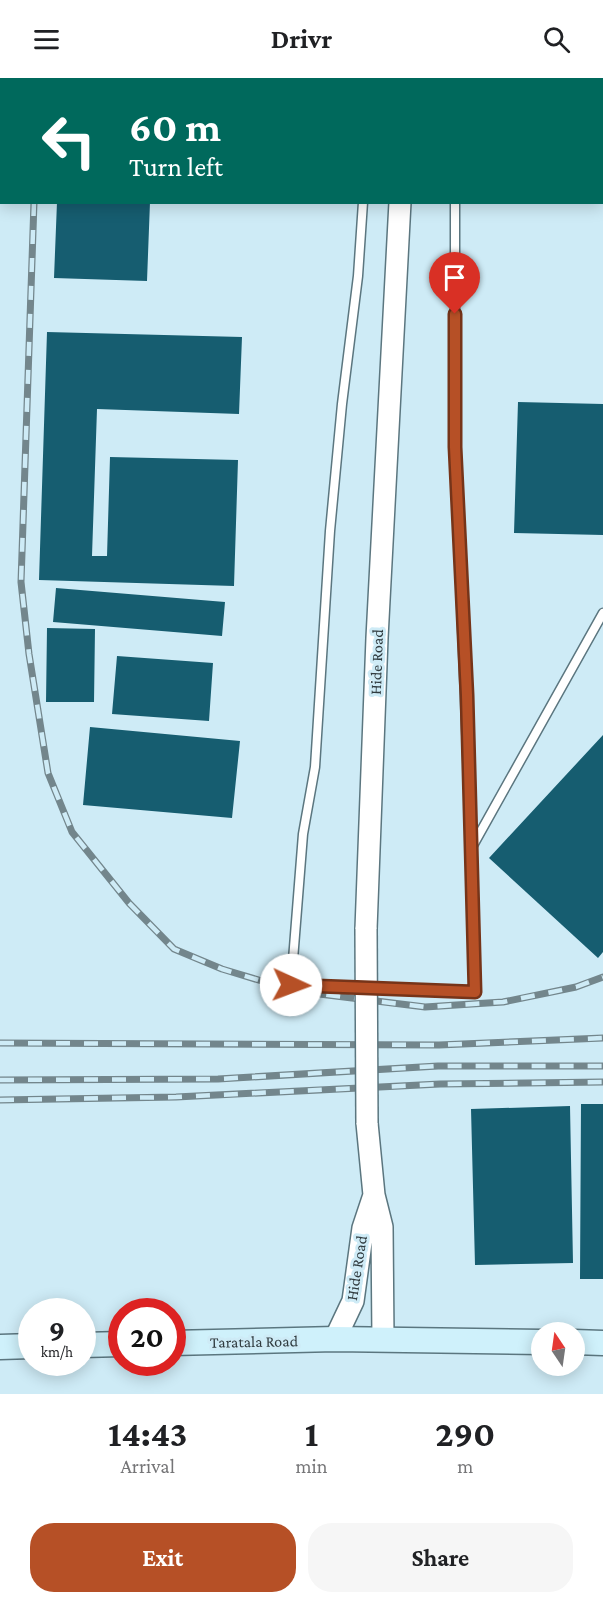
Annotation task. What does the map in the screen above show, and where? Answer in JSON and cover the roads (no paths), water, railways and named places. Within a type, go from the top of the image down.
[{"type":"main road","name":"Taratala Road","points":[[186,1343],[335,1339],[531,1342]]},
{"type":"main road","points":[[585,1342],[603,1343]]},
{"type":"main road","points":[[0,1347],[18,1346]]},
{"type":"street","name":"Hide Road","points":[[383,1340],[382,1227],[374,1195],[367,1123],[366,929],[377,638],[400,204]]},
{"type":"street","name":"Hide Road","points":[[335,1339],[354,1301],[363,1228],[374,1195]]},
{"type":"lane","points":[[363,204],[358,276],[341,412],[330,531],[315,767],[303,834],[291,985],[475,992],[455,447],[455,204]]},
{"type":"lane","points":[[471,849],[603,613]]},
{"type":"railway","points":[[34,204],[21,582],[29,654],[48,773],[72,832],[129,903],[174,949],[222,969],[295,991],[425,1007],[503,1002],[576,987],[603,977]]},
{"type":"railway","points":[[0,1043],[439,1045],[603,1038]]},
{"type":"railway","points":[[0,1080],[218,1079],[438,1066],[603,1066]]},
{"type":"railway","points":[[0,1100],[176,1097],[440,1084],[603,1082]]}]
